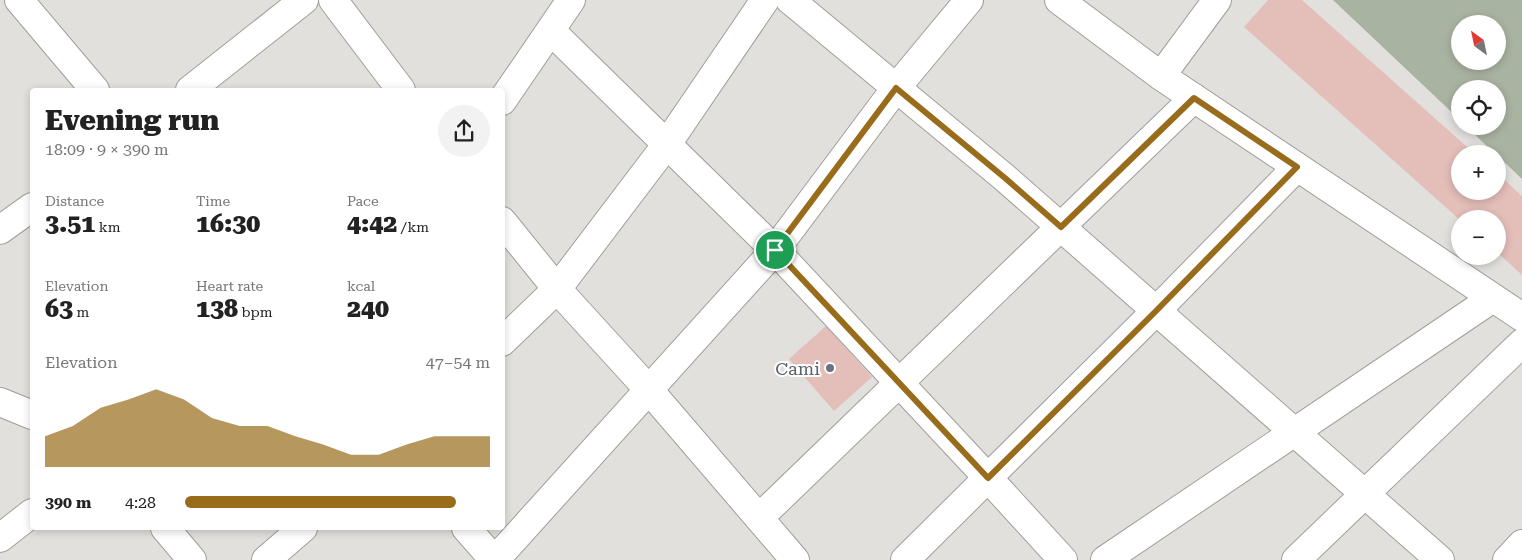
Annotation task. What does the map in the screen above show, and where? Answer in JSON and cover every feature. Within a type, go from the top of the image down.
[{"type":"street","points":[[19,0],[93,88]]},
{"type":"street","points":[[193,88],[304,0]]},
{"type":"street","points":[[333,0],[399,88]]},
{"type":"street","points":[[505,97],[572,0]]},
{"type":"street","points":[[505,339],[557,289],[667,144],[765,0]]},
{"type":"street","points":[[790,0],[1005,178],[1440,560]]},
{"type":"street","points":[[468,530],[494,560],[775,250],[896,88],[969,0]]},
{"type":"street","points":[[1059,0],[1161,76],[1522,317]]},
{"type":"street","points":[[1161,76],[1217,0]]},
{"type":"street","points":[[551,31],[775,250],[1063,560]]},
{"type":"street","points":[[759,518],[1194,98]]},
{"type":"street","points":[[905,560],[1156,311],[1297,167]]},
{"type":"street","points":[[0,230],[30,208]]},
{"type":"street","points":[[505,224],[557,289],[649,390],[795,560]]},
{"type":"street","points":[[1105,560],[1493,298]]},
{"type":"street","points":[[1296,560],[1522,343]]},
{"type":"street","points":[[0,402],[30,414]]},
{"type":"street","points":[[0,538],[30,515]]},
{"type":"street","points":[[167,530],[192,560]]},
{"type":"street","points":[[266,560],[301,530]]},
{"type":"street","points":[[1507,560],[1522,544]]},
{"type":"green space","points":[[1333,0],[1522,0],[1522,179],[1506,164],[1506,145],[1486,145],[1475,135],[1506,135],[1506,80],[1451,80],[1451,111]]},
{"type":"building","points":[[1268,0],[1302,0],[1451,133],[1451,135],[1454,135],[1465,145],[1451,145],[1451,200],[1506,200],[1506,181],[1522,196],[1522,275],[1506,260],[1506,210],[1451,210],[1451,212],[1244,27]]},
{"type":"building","name":"Cami","points":[[826,326],[872,377],[834,411],[789,359]]},
{"type":"place","name":"Cami","points":[[830,368]]},
{"type":"route","points":[[896,88],[1061,227],[1194,98],[1297,167],[988,478],[775,250],[896,88]]}]
